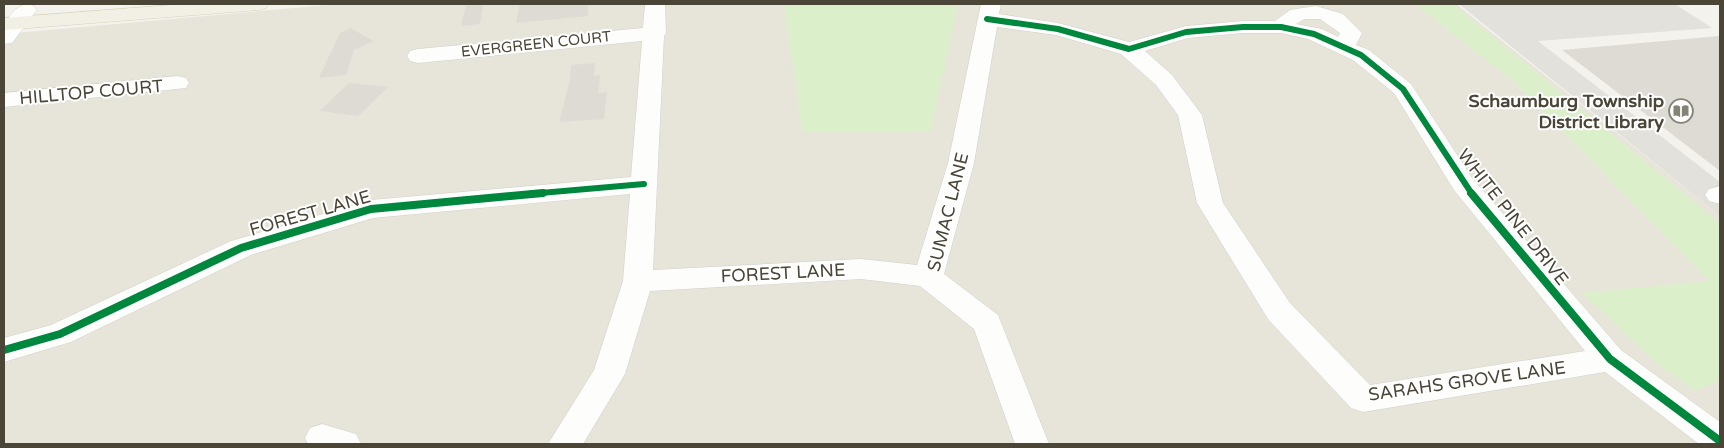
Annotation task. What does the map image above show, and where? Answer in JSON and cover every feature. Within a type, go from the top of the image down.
[{"type":"main road","points":[[11,21],[109,4]]},
{"type":"main road","points":[[11,21],[259,4]]},
{"type":"street","points":[[565,444],[609,374],[638,281],[655,4]]},
{"type":"street","points":[[988,8],[1129,49]]},
{"type":"street","name":"SUMAC LANE","points":[[988,8],[962,163],[928,277],[987,323],[1032,444]]},
{"type":"street","name":"WHITE PINE DRIVE","points":[[1129,49],[1186,32],[1243,27],[1281,27],[1314,34],[1361,55],[1403,89],[1463,184],[1610,359],[1720,441]]},
{"type":"street","name":"EVERGREEN COURT","points":[[418,56],[654,33]]},
{"type":"street","name":"SARAHS GROVE LANE","points":[[1129,49],[1164,80],[1190,115],[1210,203],[1279,312],[1363,399],[1610,359]]},
{"type":"street","name":"HILLTOP COURT","points":[[4,100],[178,83]]},
{"type":"street","name":"FOREST LANE","points":[[4,350],[60,334],[241,248],[371,209],[644,184]]},
{"type":"street","name":"FOREST LANE","points":[[638,281],[861,269],[928,277]]},
{"type":"shaded area","points":[[339,4],[1456,4],[1720,216],[1720,444],[4,444],[4,34]]},
{"type":"shaded area","points":[[1459,4],[1675,4],[1712,28],[1538,41],[1720,182],[1720,216]]},
{"type":"green space","points":[[784,4],[958,4],[930,132],[802,132]]},
{"type":"green space","points":[[1415,4],[1453,4],[1720,223],[1720,380],[1695,391],[1656,363],[1582,293],[1709,281],[1514,82]]},
{"type":"building","points":[[483,4],[480,24],[461,26],[466,6]]},
{"type":"building","points":[[520,4],[588,4],[588,16],[516,23]]},
{"type":"building","points":[[350,28],[374,41],[354,50],[346,75],[319,78],[340,33]]},
{"type":"building","name":"Schaumburg Township District Library","points":[[1720,36],[1720,171],[1562,50]]},
{"type":"building","points":[[595,63],[594,76],[600,75],[598,93],[607,92],[604,119],[559,122],[570,80],[571,65]]},
{"type":"building","points":[[349,83],[388,87],[358,116],[320,111]]},
{"type":"cycle path","points":[[987,19],[1058,29],[1129,49],[1186,32],[1243,27],[1281,27],[1314,34],[1361,55],[1403,89],[1463,184],[1610,359],[1720,441]]},
{"type":"cycle path","points":[[4,350],[60,334],[241,248],[371,209],[644,184]]},
{"type":"place","name":"Schaumburg Township District Library","points":[[1681,111]]}]
